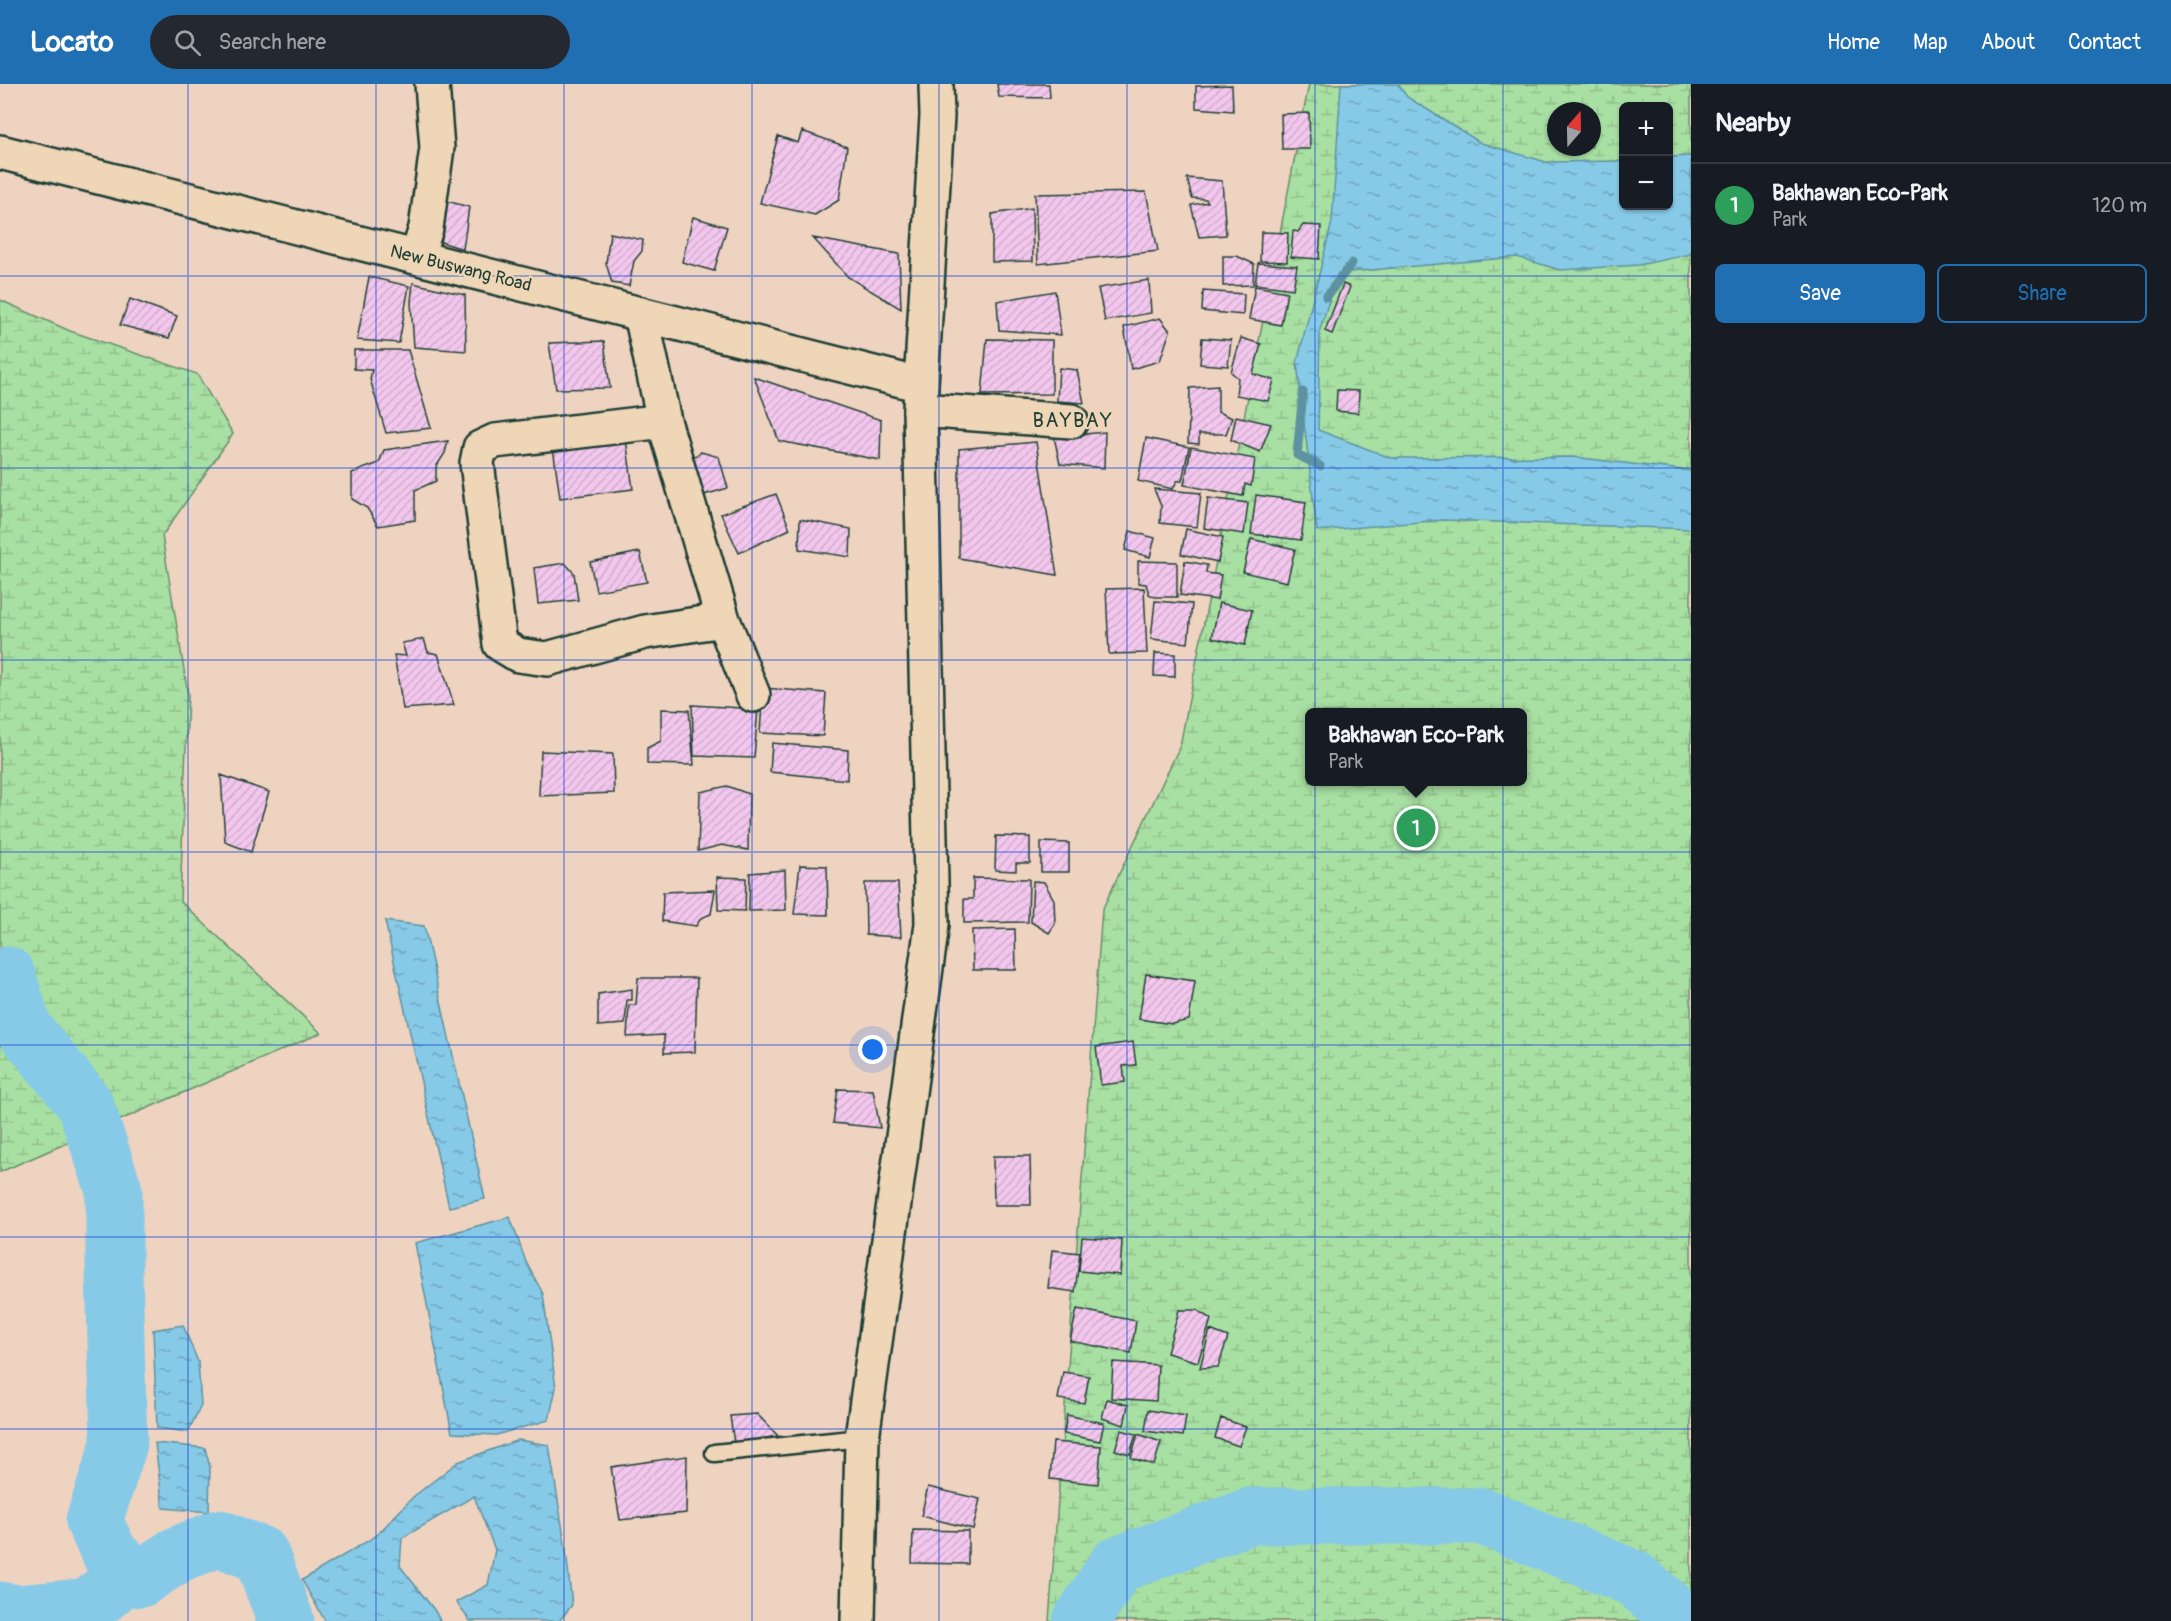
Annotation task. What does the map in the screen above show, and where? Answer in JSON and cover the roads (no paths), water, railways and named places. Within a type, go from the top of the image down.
[{"type":"street","points":[[417,257],[426,228],[436,148],[432,84]]},
{"type":"street","points":[[858,1621],[862,1438],[932,924],[920,397],[937,116],[936,84]]},
{"type":"street","name":"New Buswang Road","points":[[0,152],[641,314],[920,397],[1071,421]]},
{"type":"street","points":[[641,314],[664,421],[723,620],[753,695]]},
{"type":"street","points":[[664,421],[495,441],[480,448],[477,463],[500,644],[518,655],[547,660],[645,632],[723,620]]},
{"type":"lane","points":[[714,1453],[862,1438]]},
{"type":"water","points":[[1341,84],[1398,84],[1407,97],[1481,143],[1546,162],[1619,161],[1619,210],[1673,210],[1673,157],[1691,156],[1691,254],[1639,265],[1560,270],[1517,257],[1338,273],[1320,329],[1318,430],[1391,458],[1573,457],[1691,471],[1691,529],[1443,520],[1317,531],[1297,363],[1332,222]]},
{"type":"water","points":[[385,921],[424,926],[485,1199],[449,1207]]},
{"type":"water","points":[[510,1217],[526,1262],[543,1294],[556,1388],[549,1420],[496,1435],[452,1433],[415,1243]]},
{"type":"water","points":[[183,1325],[198,1362],[201,1405],[188,1432],[157,1428],[153,1330]]},
{"type":"water","points":[[518,1440],[549,1445],[566,1550],[572,1605],[559,1621],[470,1621],[456,1602],[488,1585],[495,1550],[474,1496],[402,1538],[400,1566],[435,1611],[440,1621],[325,1621],[302,1580],[376,1536],[413,1497],[458,1462]]},
{"type":"water","points":[[155,1443],[205,1448],[210,1467],[209,1512],[163,1508]]},
{"type":"waterway","points":[[1326,297],[1352,263]]},
{"type":"waterway","points":[[1303,392],[1297,455],[1320,466]]},
{"type":"waterway","points":[[7,975],[24,1029],[85,1104],[114,1190],[119,1444],[94,1521],[111,1556],[140,1579],[177,1555],[219,1538],[261,1555],[286,1621]]},
{"type":"waterway","points":[[1081,1621],[1117,1565],[1250,1516],[1481,1516],[1633,1578],[1684,1621]]},
{"type":"waterway","points":[[0,1610],[18,1613],[90,1606],[130,1571]]},
{"type":"place","name":"Bakhawan Eco-Park","points":[[1416,828]]},
{"type":"district","name":"BAYBAY","points":[[1073,420]]}]
